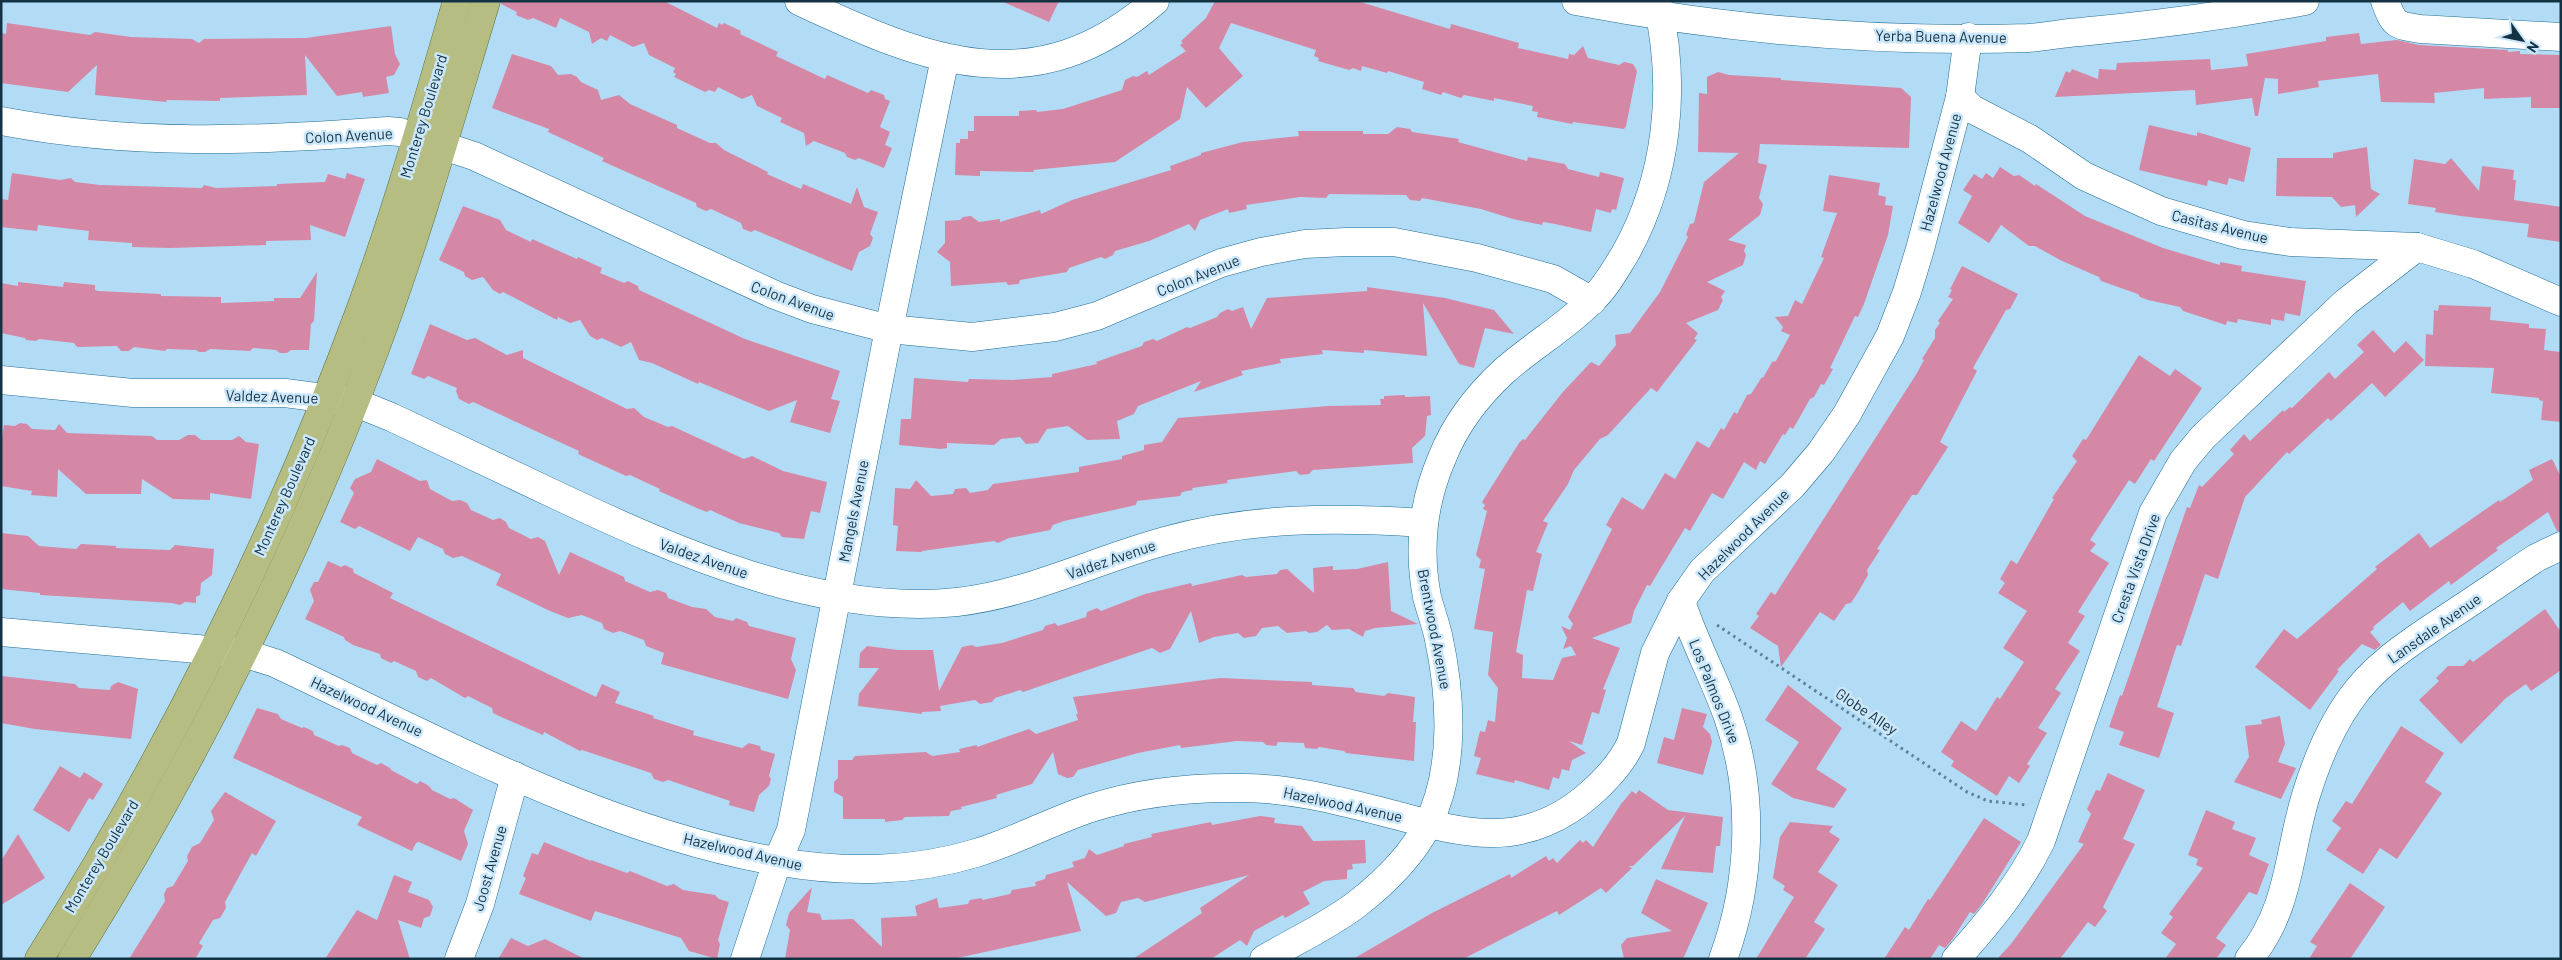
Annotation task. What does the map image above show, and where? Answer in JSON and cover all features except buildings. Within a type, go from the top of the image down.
[{"type":"main road","name":"Monterey Boulevard","points":[[39,959],[136,797],[214,649],[288,488],[362,305],[417,136],[457,1]]},
{"type":"main road","name":"Monterey Boulevard","points":[[72,959],[175,785],[243,653],[354,402],[400,279],[486,1]]},
{"type":"street","points":[[799,1],[896,44],[945,58],[987,64],[1021,64],[1061,57],[1099,42],[1135,19],[1155,1]]},
{"type":"street","name":"Yerba Buena Avenue","points":[[1576,1],[1659,8],[1719,24],[1839,34],[2030,38],[2192,20],[2305,1]]},
{"type":"street","points":[[2385,1],[2393,21],[2400,26],[2420,29],[2561,37]]},
{"type":"street","name":"Brentwood Avenue","points":[[1264,959],[1321,928],[1368,894],[1406,858],[1428,824],[1440,789],[1450,710],[1441,654],[1427,596],[1422,559],[1423,523],[1431,486],[1442,457],[1458,425],[1480,396],[1505,371],[1592,301],[1606,284],[1641,225],[1654,187],[1662,155],[1667,107],[1666,63],[1659,8]]},
{"type":"street","name":"Hazelwood Avenue","points":[[1,632],[243,653],[275,664],[515,776],[596,809],[685,838],[777,862],[816,867],[898,868],[936,862],[974,854],[1091,808],[1131,797],[1206,787],[1289,791],[1330,799],[1428,824],[1489,833],[1515,831],[1547,822],[1574,808],[1599,786],[1625,756],[1633,737],[1655,653],[1682,601],[1702,571],[1781,497],[1821,452],[1869,376],[1890,336],[1907,292],[1960,97],[1968,37]]},
{"type":"street","name":"Mangels Avenue","points":[[745,959],[777,862],[791,830],[888,329],[945,58]]},
{"type":"street","name":"Casitas Avenue","points":[[1960,97],[1972,109],[2030,139],[2084,176],[2161,212],[2243,235],[2290,242],[2417,247],[2473,264],[2561,302]]},
{"type":"street","name":"Colon Avenue","points":[[1,121],[81,134],[186,141],[282,139],[388,131],[417,136],[474,156],[775,295],[812,309],[888,329],[972,337],[1055,327],[1105,313],[1221,264],[1261,252],[1305,244],[1346,242],[1394,242],[1469,256],[1553,279],[1592,301]]},
{"type":"street","name":"Cresta Vista Drive","points":[[1956,959],[2008,898],[2027,870],[2041,841],[2154,513],[2178,469],[2203,437],[2346,302],[2417,247]]},
{"type":"street","name":"Valdez Avenue","points":[[1,380],[133,393],[284,393],[354,402],[391,417],[646,537],[740,572],[786,585],[837,595],[897,603],[957,602],[998,595],[1043,583],[1126,552],[1212,530],[1300,520],[1341,519],[1423,523]]},
{"type":"street","name":"Lansdale Avenue","points":[[2249,959],[2270,926],[2283,895],[2292,863],[2297,827],[2310,784],[2333,727],[2351,698],[2373,672],[2400,649],[2536,558],[2561,546]]},
{"type":"street","name":"Los Palmos Drive","points":[[1682,601],[1699,652],[1728,716],[1738,748],[1744,783],[1746,853],[1734,926],[1723,959]]},
{"type":"street","name":"Joost Avenue","points":[[459,959],[480,904],[515,776]]},
{"type":"path","name":"Globe Alley","points":[[1714,622],[1967,792],[1988,801],[2010,804],[2031,805],[2053,802]]}]
